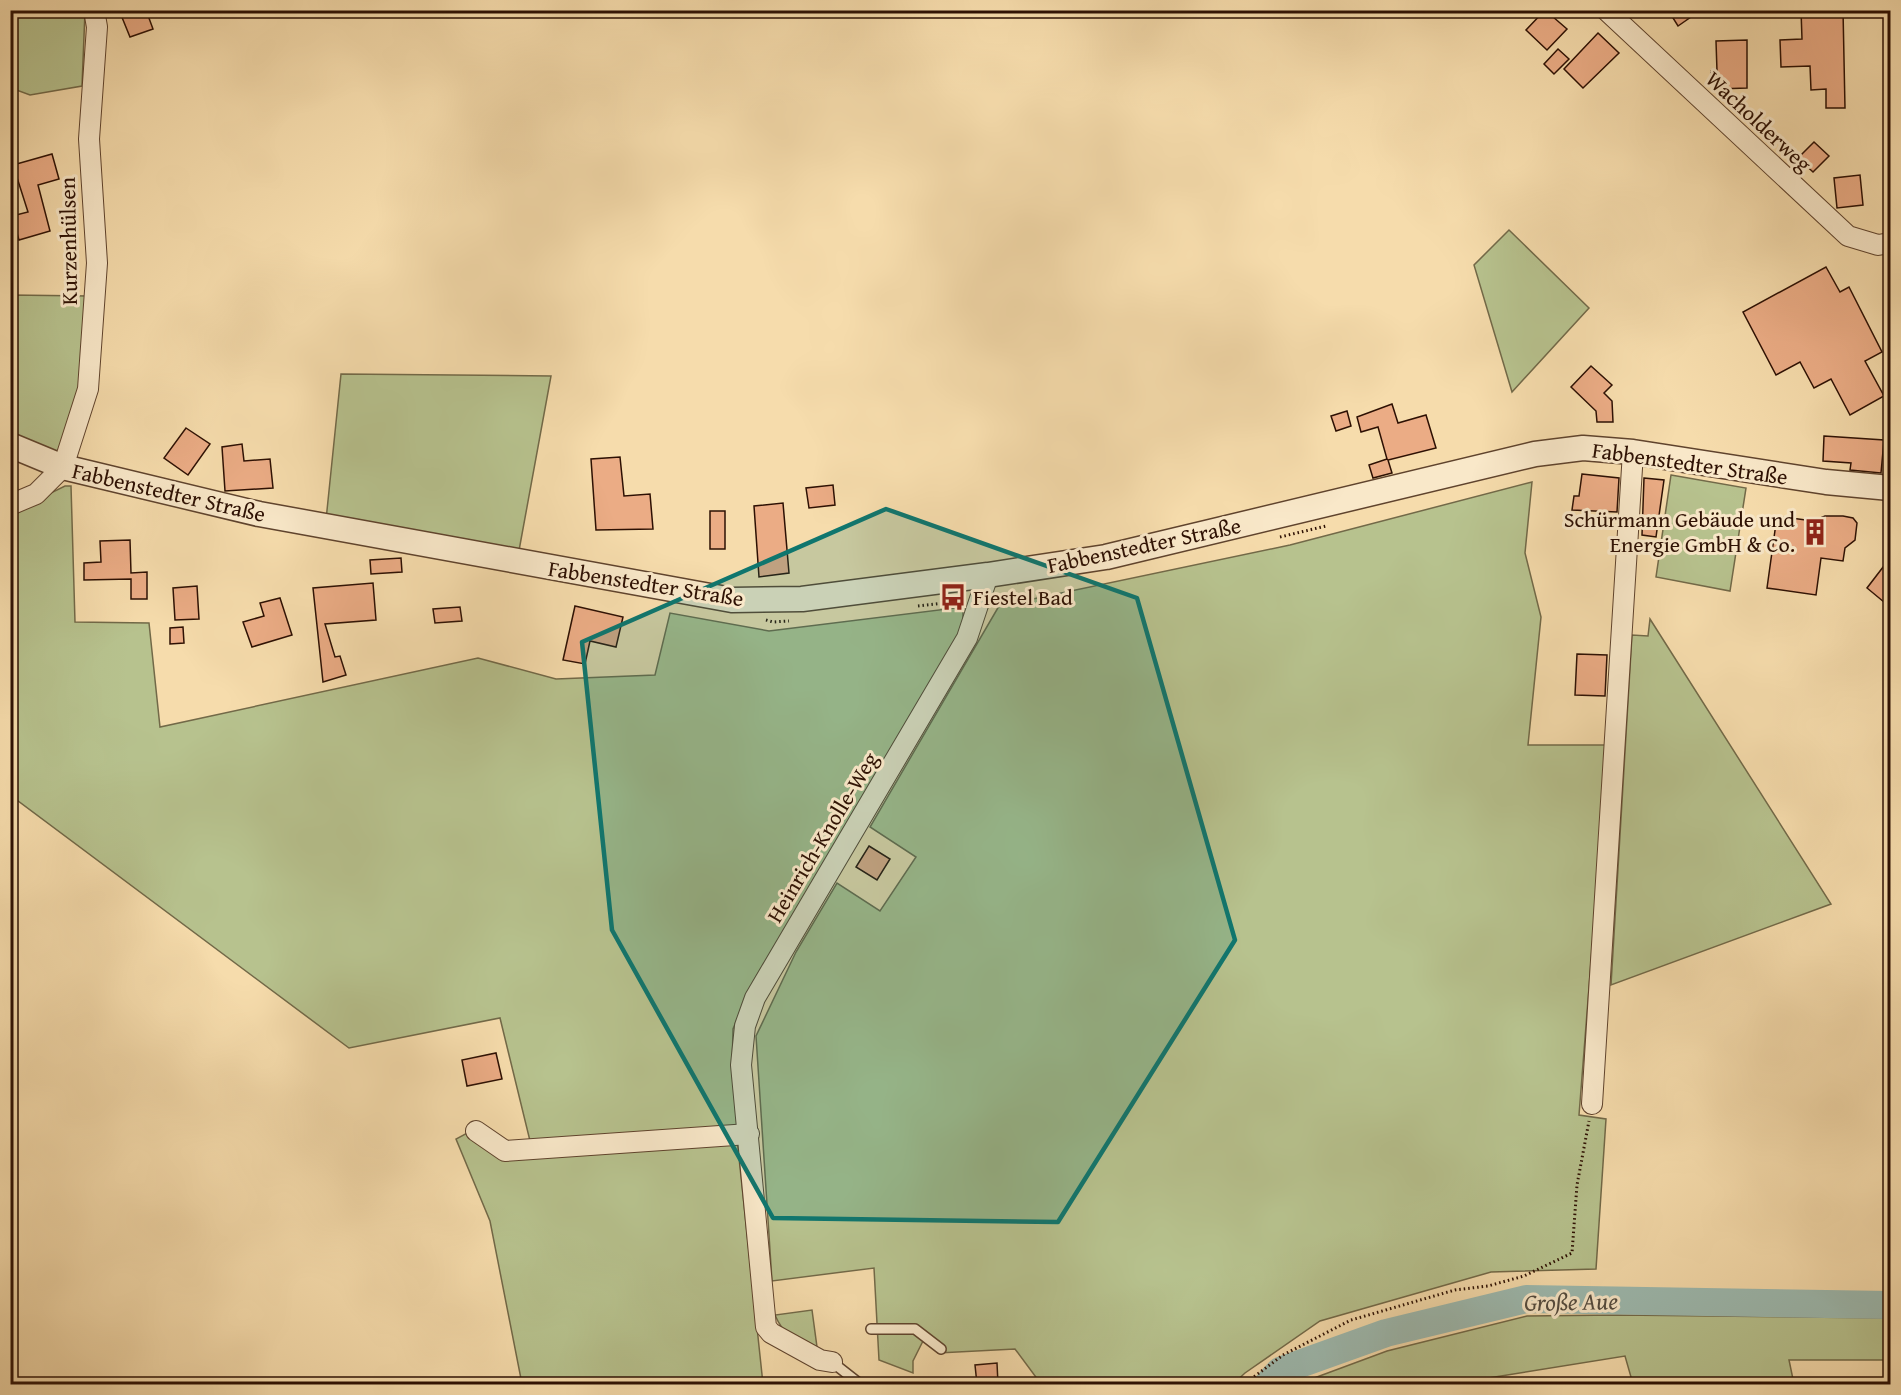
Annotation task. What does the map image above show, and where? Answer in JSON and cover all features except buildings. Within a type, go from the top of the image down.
[{"type":"street","name":"Kurzenhülsen","points":[[63,466],[88,389],[97,263],[89,139],[96,27],[94,10]]},
{"type":"street","name":"Wacholderweg","points":[[1606,10],[1848,236],[1878,245],[1890,243]]},
{"type":"street","name":"Fabbenstedter Straße","points":[[10,445],[63,466],[259,514],[732,600],[802,599],[1107,557],[1535,454],[1583,448],[1633,452],[1826,482],[1890,488]]},
{"type":"street","points":[[1592,1104],[1633,452]]},
{"type":"street","points":[[10,505],[36,494],[63,466]]},
{"type":"street","name":"Heinrich-Knolle-Weg","points":[[832,1362],[820,1360],[771,1333],[766,1327],[741,1065],[745,1026],[755,998],[967,638],[988,575]]},
{"type":"street","points":[[476,1131],[505,1151],[749,1134]]},
{"type":"lane","points":[[871,1329],[915,1329],[941,1349]]},
{"type":"lane","points":[[832,1362],[860,1384]]},
{"type":"path","points":[[1279,538],[1335,524]]},
{"type":"path","points":[[912,607],[981,599]]},
{"type":"path","points":[[763,618],[773,622],[796,620]]},
{"type":"path","points":[[1247,1382],[1283,1355],[1351,1320],[1455,1290],[1488,1286],[1524,1276],[1572,1253],[1577,1185],[1592,1104]]},
{"type":"highlighted area","points":[[886,509],[1137,598],[1235,940],[1058,1222],[773,1218],[612,930],[582,642]]},
{"type":"green space","points":[[10,11],[85,11],[82,86],[30,95],[11,88]]},
{"type":"green space","points":[[1509,230],[1589,308],[1512,392],[1474,265]]},
{"type":"green space","points":[[10,295],[88,296],[79,390],[60,455],[11,433]]},
{"type":"green space","points":[[341,374],[551,376],[518,556],[326,520]]},
{"type":"green space","points":[[1671,475],[1746,488],[1730,591],[1656,577]]},
{"type":"green space","points":[[1532,482],[1525,553],[1541,617],[1528,745],[1608,745],[1579,1115],[1606,1119],[1596,1269],[1491,1272],[1320,1321],[1245,1373],[1233,1384],[1041,1384],[1015,1349],[938,1353],[924,1339],[913,1361],[913,1373],[879,1360],[874,1268],[772,1281],[756,1036],[796,952],[837,883],[880,911],[916,857],[870,827],[999,606],[1290,545]]},
{"type":"green space","points":[[65,486],[71,486],[75,622],[149,623],[160,727],[478,658],[556,679],[655,675],[670,613],[769,631],[963,607],[963,630],[753,982],[733,1029],[732,1073],[739,1130],[531,1145],[500,1018],[349,1048],[18,801],[11,799],[10,513]]},
{"type":"green space","points":[[1650,619],[1831,904],[1611,985],[1632,635],[1648,636]]},
{"type":"green space","points":[[469,1132],[502,1154],[737,1139],[763,1384],[522,1384],[490,1221],[456,1139]]},
{"type":"green space","points":[[812,1310],[817,1347],[797,1342],[786,1333],[775,1315]]},
{"type":"green space","points":[[1527,1316],[1890,1318],[1890,1360],[1789,1360],[1794,1384],[1633,1384],[1625,1356],[1451,1384],[1298,1384],[1387,1351]]},
{"type":"waterway","name":"Große Aue","points":[[1268,1384],[1280,1371],[1386,1333],[1526,1299],[1890,1305]]},
{"type":"place","name":"Schürmann Gebäude und Energie GmbH & Co.","points":[[1815,532]]},
{"type":"place","name":"Fiestel Bad","points":[[953,597]]}]
